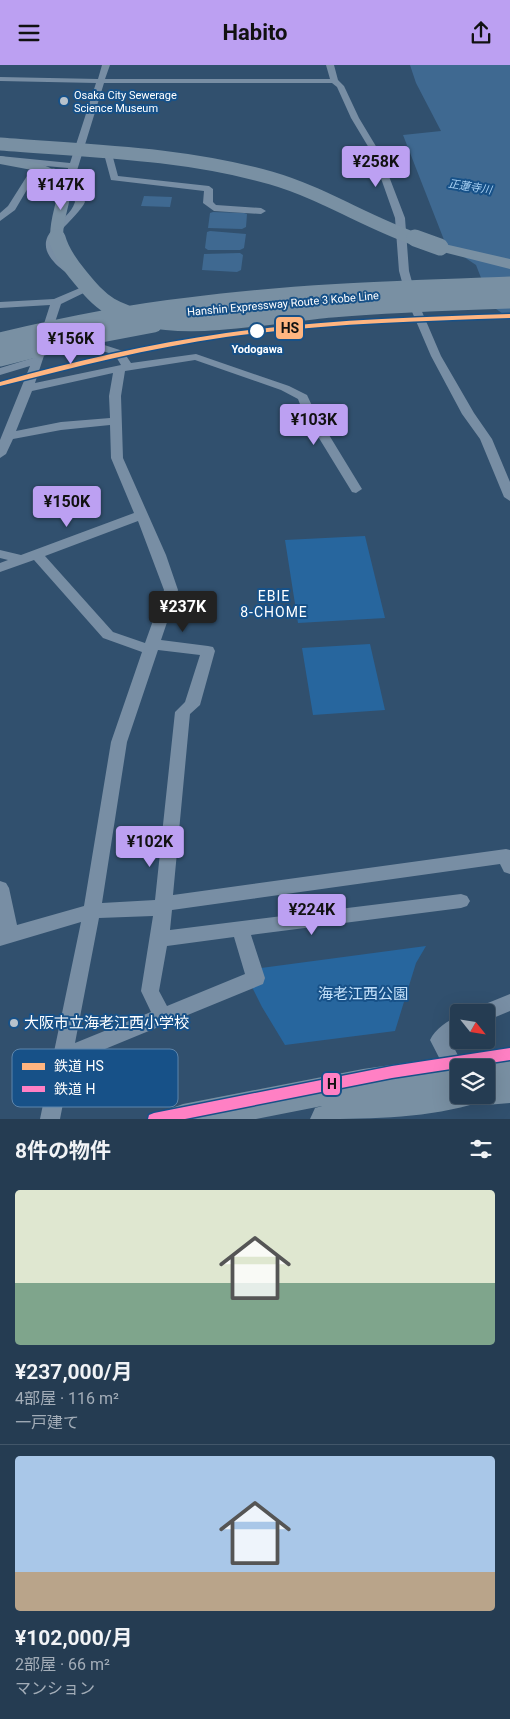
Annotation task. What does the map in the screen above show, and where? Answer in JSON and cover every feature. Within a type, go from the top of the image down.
[{"type":"highway","points":[[0,146],[153,157],[246,171],[292,185],[411,237],[467,255],[510,264]]},
{"type":"highway","points":[[0,160],[36,167],[54,175],[59,180],[64,193],[56,233],[64,255],[71,267],[97,296],[110,305],[132,315],[158,320],[195,322],[508,291]]},
{"type":"highway","points":[[0,333],[114,308],[221,293],[332,285],[508,291]]},
{"type":"highway","name":"Hanshin Expressway Route 3 Kobe Line","points":[[0,341],[100,318],[212,301],[348,291],[508,291]]},
{"type":"highway","points":[[0,358],[91,335],[182,320],[287,308],[508,291]]},
{"type":"highway","name":"Hanshin Expressway Route 3 Kobe Line","points":[[0,349],[112,323],[213,308],[317,299],[508,291]]},
{"type":"highway","points":[[495,1066],[510,1062]]},
{"type":"highway","points":[[183,1119],[363,1083],[450,1076]]},
{"type":"highway","points":[[326,1119],[450,1078]]},
{"type":"highway","points":[[495,1090],[510,1089]]},
{"type":"street","points":[[0,305],[56,302],[93,286],[91,283],[71,273],[61,264],[53,254],[50,246],[52,236],[74,215],[80,202],[71,177],[106,65]]},
{"type":"street","points":[[330,65],[334,81],[340,87],[355,118],[376,153],[400,217],[404,271],[412,300],[436,356],[468,414],[486,439],[510,497]]},
{"type":"street","points":[[0,79],[101,82],[334,81]]},
{"type":"street","points":[[0,146],[78,152],[108,152],[114,178],[209,189],[208,203],[214,208],[261,211]]},
{"type":"street","points":[[0,160],[74,166]]},
{"type":"street","points":[[0,218],[12,208],[31,176]]},
{"type":"street","points":[[0,454],[5,438],[28,389],[48,333],[56,302]]},
{"type":"street","points":[[48,333],[56,333],[119,353],[124,367],[115,396],[117,458],[159,555],[171,590],[119,742],[92,911],[65,1049]]},
{"type":"street","points":[[28,389],[124,367],[196,357],[303,397],[309,412],[356,489]]},
{"type":"street","points":[[0,372],[38,360]]},
{"type":"street","points":[[5,438],[61,426],[115,421]]},
{"type":"street","points":[[0,568],[141,515]]},
{"type":"street","points":[[0,554],[30,557],[108,635],[152,647],[208,651],[192,705],[183,711],[160,939],[156,949],[150,991],[162,1016]]},
{"type":"street","points":[[0,888],[5,937],[92,911],[157,909],[163,905],[506,856],[510,867]]},
{"type":"street","points":[[160,939],[460,901]]},
{"type":"street","points":[[82,1049],[256,978],[240,929]]},
{"type":"street","points":[[495,1008],[510,1002]]},
{"type":"street","points":[[450,1031],[440,1040],[450,1059]]},
{"type":"green space","points":[[365,536],[385,618],[298,623],[285,540]]},
{"type":"green space","points":[[370,644],[385,710],[313,715],[302,648]]},
{"type":"green space","name":"海老江西公園","points":[[426,946],[416,963],[395,1031],[285,1045],[252,987],[261,968]]},
{"type":"water","name":"正蓮寺川","points":[[410,65],[510,65],[510,319],[492,306],[476,265],[446,245],[403,135],[441,131],[416,83]]},
{"type":"water","points":[[144,196],[172,197],[170,207],[141,206]]},
{"type":"water","points":[[210,213],[247,214],[246,227],[242,229],[208,228]]},
{"type":"water","points":[[207,232],[246,234],[244,248],[240,250],[208,250],[205,248]]},
{"type":"water","points":[[240,253],[243,255],[241,270],[237,272],[202,270],[204,254]]},
{"type":"rail line","name":"HS","points":[[0,384],[129,352],[227,335],[353,323],[510,316]]},
{"type":"rail line","name":"H","points":[[154,1119],[392,1072],[510,1054]]},
{"type":"place","name":"Osaka City Sewerage Science Museum","points":[[64,101]]},
{"type":"place","name":"Yodogawa","points":[[257,331]]},
{"type":"place","name":"大阪市立海老江西小学校","points":[[14,1023]]},
{"type":"district","name":"EBIE 8-CHOME","points":[[274,604]]}]
